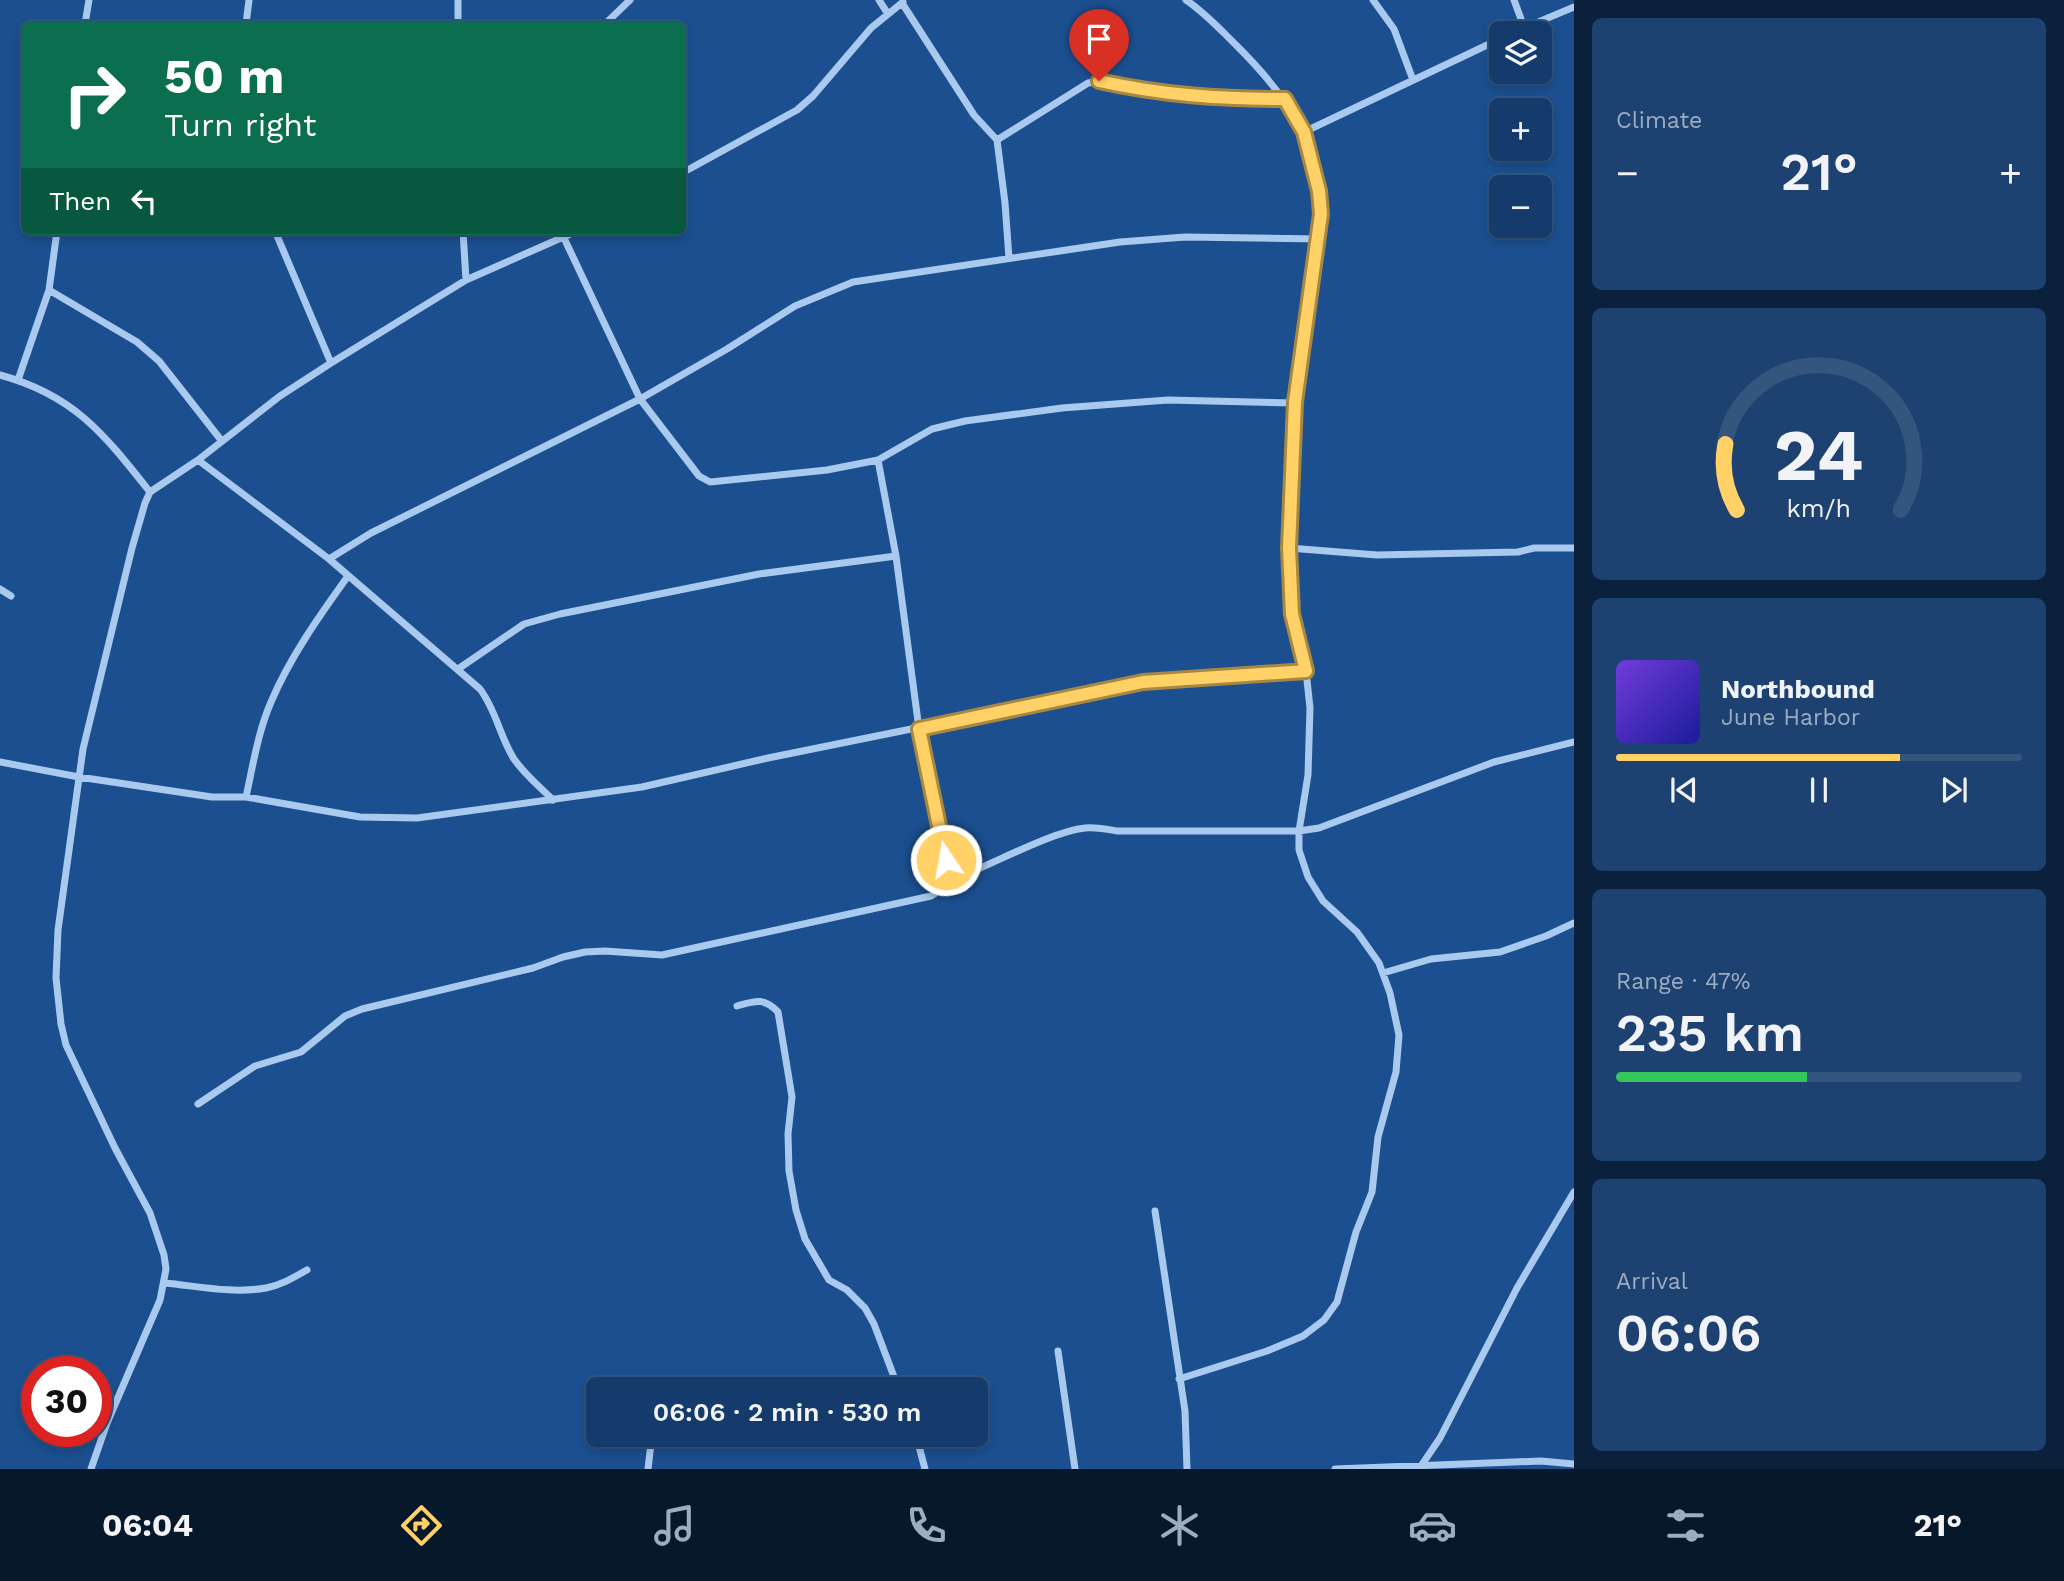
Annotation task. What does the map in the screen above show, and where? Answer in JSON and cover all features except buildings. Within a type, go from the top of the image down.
[{"type":"street","points":[[86,21],[89,0]]},
{"type":"street","points":[[246,21],[249,0]]},
{"type":"street","points":[[458,0],[458,21]]},
{"type":"street","points":[[608,21],[631,0]]},
{"type":"street","points":[[879,0],[888,14]]},
{"type":"street","points":[[1179,1379],[1267,1351],[1303,1336],[1324,1320],[1337,1302],[1356,1232],[1372,1192],[1378,1137],[1396,1072],[1399,1035],[1390,993],[1379,963],[1357,932],[1323,901],[1308,877],[1299,850],[1299,831],[1308,775],[1310,708],[1306,671],[1292,614],[1289,548],[1295,402],[1319,239],[1319,191],[1304,132],[1285,99],[1247,56],[1199,9],[1186,0]]},
{"type":"street","points":[[1373,0],[1394,29],[1413,80]]},
{"type":"street","points":[[1514,0],[1522,21]]},
{"type":"street","points":[[686,171],[797,110],[813,96],[871,27],[903,1],[974,115],[997,140],[1009,258]]},
{"type":"street","points":[[1539,21],[1574,7]]},
{"type":"street","points":[[1304,132],[1489,44]]},
{"type":"street","points":[[997,140],[1088,83],[1099,81],[1149,92],[1198,97],[1285,99]]},
{"type":"street","points":[[18,380],[50,290],[57,235]]},
{"type":"street","points":[[277,235],[331,363]]},
{"type":"street","points":[[463,235],[466,280]]},
{"type":"street","points":[[91,1469],[107,1423],[165,1283],[164,1255],[150,1213],[66,1045],[56,978],[58,930],[83,749],[140,516],[150,492],[198,460],[279,396],[466,280],[570,235]]},
{"type":"street","points":[[329,559],[371,533],[640,399],[795,306],[853,282],[1120,242],[1185,237],[1319,239]]},
{"type":"street","points":[[564,238],[640,399],[699,476],[710,482],[827,470],[878,460],[932,429],[979,419],[1062,408],[1168,400],[1295,402]]},
{"type":"street","points":[[50,290],[137,342],[159,361],[221,440]]},
{"type":"street","points":[[0,375],[45,391],[68,404],[116,449],[150,492]]},
{"type":"street","points":[[198,460],[329,559],[480,689],[491,704],[513,757],[527,775],[554,800]]},
{"type":"street","points":[[878,460],[896,556],[919,729],[943,849],[953,870],[978,869],[1083,828],[1117,831],[1299,831],[1319,828],[1494,762],[1574,742]]},
{"type":"street","points":[[1289,548],[1377,555],[1504,553],[1534,548],[1574,548]]},
{"type":"street","points":[[458,669],[524,624],[560,614],[759,574],[896,556]]},
{"type":"street","points":[[246,797],[272,700],[312,626],[348,576]]},
{"type":"street","points":[[0,589],[11,596]]},
{"type":"street","points":[[0,762],[212,797],[246,797],[349,816],[417,818],[642,787],[768,758],[1143,682],[1306,671]]},
{"type":"street","points":[[198,1104],[255,1066],[301,1052],[345,1016],[362,1009],[521,971],[585,952],[662,955],[931,896],[945,887],[953,870]]},
{"type":"street","points":[[1382,973],[1431,959],[1500,952],[1574,923]]},
{"type":"street","points":[[737,1006],[755,1001],[769,1004],[778,1013],[792,1097],[788,1134],[789,1171],[796,1210],[805,1239],[830,1280],[847,1290],[865,1308],[895,1377]]},
{"type":"street","points":[[1420,1468],[1440,1438],[1517,1288],[1574,1192]]},
{"type":"street","points":[[1155,1211],[1185,1411],[1187,1469]]},
{"type":"street","points":[[165,1283],[242,1290],[265,1288],[283,1283],[307,1270]]},
{"type":"street","points":[[1058,1351],[1074,1469]]},
{"type":"street","points":[[648,1469],[651,1447]]},
{"type":"street","points":[[919,1447],[925,1469]]},
{"type":"street","points":[[1335,1469],[1420,1468],[1541,1461],[1574,1464]]},
{"type":"route","points":[[946,860],[919,729],[1143,682],[1306,671],[1292,614],[1289,548],[1295,402],[1321,214],[1319,191],[1304,132],[1285,99],[1198,97],[1149,92],[1099,81]]}]
